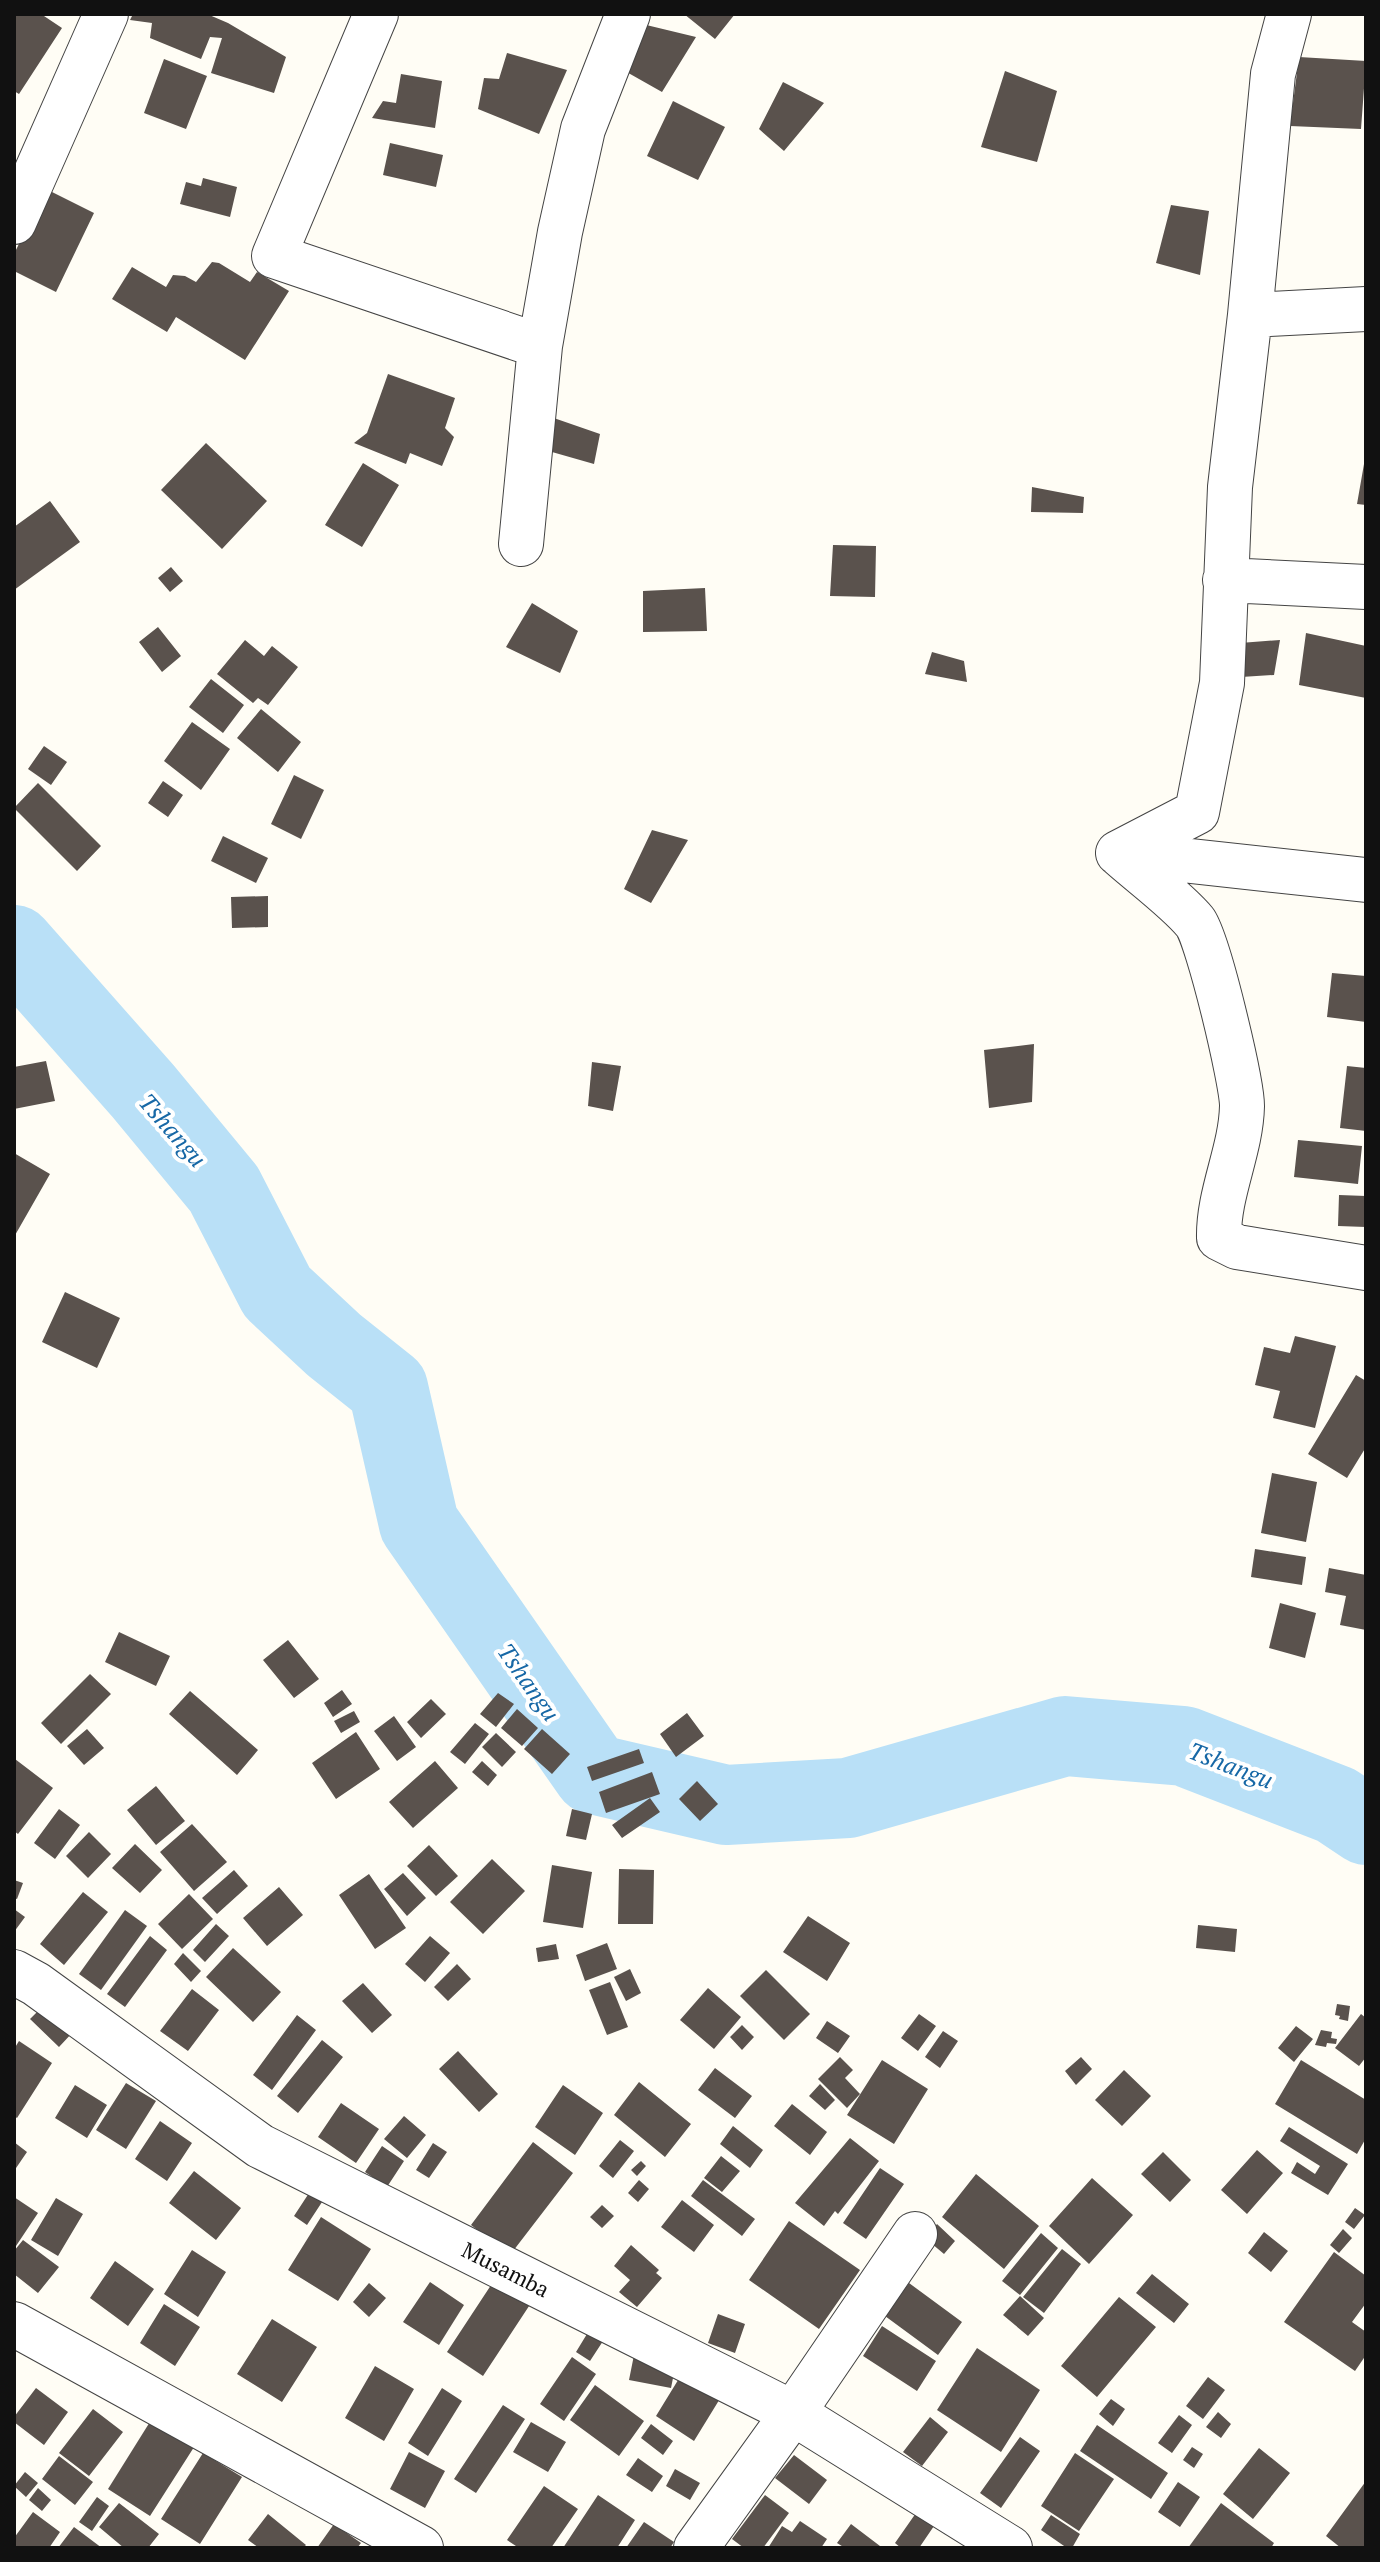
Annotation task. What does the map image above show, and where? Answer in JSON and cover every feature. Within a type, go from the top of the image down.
[{"type":"street","points":[[14,222],[106,14]]},
{"type":"street","points":[[376,14],[274,256],[540,346]]},
{"type":"street","points":[[521,544],[540,346],[560,232],[583,129],[628,14]]},
{"type":"street","points":[[1118,853],[1197,812],[1222,683],[1230,487],[1273,74],[1289,14]]},
{"type":"street","points":[[1250,315],[1366,309]]},
{"type":"street","points":[[1225,580],[1366,587]]},
{"type":"street","points":[[1118,853],[1366,880]]},
{"type":"street","points":[[1118,853],[1197,924],[1224,1012],[1242,1104],[1236,1152],[1219,1219],[1219,1238],[1237,1247],[1366,1268]]},
{"type":"street","name":"Musamba","points":[[14,1972],[36,1984],[260,2146],[793,2413],[1010,2548]]},
{"type":"street","points":[[696,2548],[915,2234]]},
{"type":"street","points":[[14,2324],[421,2548]]},
{"type":"building","points":[[14,14],[41,14],[62,28],[19,94],[14,91]]},
{"type":"building","points":[[133,14],[207,14],[228,23],[286,57],[274,93],[211,73],[222,38],[210,37],[201,59],[150,38],[152,23],[130,20]]},
{"type":"building","points":[[684,14],[735,14],[715,39]]},
{"type":"building","points":[[638,23],[696,37],[662,92],[616,66]]},
{"type":"building","points":[[507,53],[567,70],[539,134],[478,109],[484,78],[499,79]]},
{"type":"building","points":[[1299,57],[1366,61],[1361,129],[1290,126]]},
{"type":"building","points":[[164,59],[207,76],[186,129],[144,113]]},
{"type":"building","points":[[1005,71],[1057,91],[1037,162],[981,147]]},
{"type":"building","points":[[401,74],[442,81],[435,128],[372,118],[383,101],[396,103]]},
{"type":"building","points":[[783,82],[824,103],[784,151],[759,129]]},
{"type":"building","points":[[673,101],[725,127],[698,180],[647,156]]},
{"type":"building","points":[[390,143],[443,155],[436,187],[383,175]]},
{"type":"building","points":[[203,178],[237,187],[230,217],[180,204],[186,182],[201,186]]},
{"type":"building","points":[[46,189],[94,213],[56,292],[14,271],[14,254]]},
{"type":"building","points":[[1171,205],[1209,211],[1200,275],[1156,263]]},
{"type":"building","points":[[212,262],[250,282],[257,272],[289,291],[245,360],[176,317],[167,332],[112,299],[132,267],[166,287],[173,275],[185,276],[196,282]]},
{"type":"building","points":[[388,374],[455,398],[445,428],[454,437],[442,466],[410,453],[406,464],[354,443],[367,433]]},
{"type":"building","points":[[548,416],[600,434],[594,464],[545,450]]},
{"type":"building","points":[[206,443],[267,501],[222,549],[161,490]]},
{"type":"building","points":[[363,463],[399,485],[362,547],[325,525]]},
{"type":"building","points":[[1366,464],[1366,505],[1357,504]]},
{"type":"building","points":[[1032,487],[1084,497],[1083,513],[1031,512]]},
{"type":"building","points":[[50,501],[80,542],[14,590],[14,527]]},
{"type":"building","points":[[833,545],[876,546],[875,597],[830,596]]},
{"type":"building","points":[[171,567],[183,581],[170,592],[158,578]]},
{"type":"building","points":[[705,588],[707,631],[643,632],[643,591]]},
{"type":"building","points":[[532,603],[578,631],[560,673],[506,647]]},
{"type":"building","points":[[158,627],[181,656],[162,672],[139,642]]},
{"type":"building","points":[[1306,633],[1366,646],[1366,698],[1299,685]]},
{"type":"building","points":[[245,640],[264,656],[272,646],[298,667],[268,705],[258,698],[253,703],[217,674]]},
{"type":"building","points":[[1280,640],[1274,675],[1241,677],[1240,643]]},
{"type":"building","points":[[932,652],[964,661],[967,682],[925,674]]},
{"type":"building","points":[[211,679],[244,705],[223,733],[189,707]]},
{"type":"building","points":[[261,709],[301,742],[278,772],[237,738]]},
{"type":"building","points":[[192,722],[230,749],[201,790],[164,761]]},
{"type":"building","points":[[44,746],[67,762],[51,785],[28,769]]},
{"type":"building","points":[[294,775],[324,790],[301,839],[271,824]]},
{"type":"building","points":[[163,781],[183,795],[168,817],[148,803]]},
{"type":"building","points":[[38,783],[101,846],[77,871],[14,808]]},
{"type":"building","points":[[652,830],[688,840],[651,903],[624,889]]},
{"type":"building","points":[[223,836],[268,858],[256,883],[211,861]]},
{"type":"building","points":[[268,896],[268,927],[232,928],[231,897]]},
{"type":"building","points":[[1332,973],[1366,976],[1366,1022],[1327,1017]]},
{"type":"building","points":[[1034,1044],[1032,1102],[989,1108],[984,1050]]},
{"type":"building","points":[[46,1061],[55,1101],[14,1109],[14,1067]]},
{"type":"building","points":[[592,1062],[621,1066],[613,1111],[588,1106]]},
{"type":"building","points":[[1347,1066],[1366,1068],[1366,1131],[1340,1128]]},
{"type":"building","points":[[1298,1140],[1362,1146],[1358,1184],[1294,1177]]},
{"type":"building","points":[[14,1153],[50,1174],[14,1237]]},
{"type":"building","points":[[1339,1195],[1366,1196],[1366,1227],[1338,1226]]},
{"type":"building","points":[[65,1292],[120,1318],[97,1368],[42,1342]]},
{"type":"building","points":[[1295,1336],[1336,1346],[1315,1428],[1273,1418],[1280,1391],[1255,1385],[1264,1347],[1290,1353]]},
{"type":"building","points":[[1356,1375],[1366,1381],[1366,1447],[1347,1478],[1308,1454]]},
{"type":"building","points":[[1272,1473],[1317,1482],[1306,1542],[1261,1533]]},
{"type":"building","points":[[1255,1549],[1306,1557],[1302,1585],[1251,1577]]},
{"type":"building","points":[[1329,1568],[1366,1575],[1366,1630],[1340,1625],[1346,1596],[1325,1592]]},
{"type":"building","points":[[1280,1603],[1316,1613],[1305,1658],[1269,1648]]},
{"type":"building","points":[[119,1632],[170,1656],[156,1686],[105,1662]]},
{"type":"building","points":[[288,1640],[319,1679],[294,1698],[263,1660]]},
{"type":"building","points":[[90,1674],[111,1694],[61,1744],[41,1723]]},
{"type":"building","points":[[342,1690],[352,1704],[333,1717],[324,1703]]},
{"type":"building","points":[[190,1691],[258,1750],[237,1775],[169,1714]]},
{"type":"building","points":[[498,1693],[514,1704],[496,1727],[480,1714]]},
{"type":"building","points":[[431,1699],[446,1714],[421,1738],[407,1722]]},
{"type":"building","points":[[517,1709],[538,1728],[522,1746],[501,1728]]},
{"type":"building","points":[[354,1711],[360,1722],[341,1733],[334,1721]]},
{"type":"building","points":[[687,1713],[704,1736],[676,1757],[660,1734]]},
{"type":"building","points":[[394,1716],[416,1747],[397,1761],[374,1731]]},
{"type":"building","points":[[475,1723],[489,1734],[465,1764],[450,1752]]},
{"type":"building","points":[[87,1729],[104,1748],[84,1765],[67,1746]]},
{"type":"building","points":[[542,1729],[570,1754],[552,1774],[524,1749]]},
{"type":"building","points":[[356,1732],[380,1769],[336,1799],[312,1763]]},
{"type":"building","points":[[496,1733],[516,1752],[502,1767],[482,1747]]},
{"type":"building","points":[[639,1749],[644,1763],[592,1781],[587,1767]]},
{"type":"building","points":[[15,1759],[53,1788],[18,1834],[14,1831]]},
{"type":"building","points":[[435,1761],[458,1788],[413,1828],[389,1802]]},
{"type":"building","points":[[482,1761],[497,1775],[488,1786],[472,1772]]},
{"type":"building","points":[[652,1772],[660,1794],[606,1813],[599,1792]]},
{"type":"building","points":[[697,1781],[718,1804],[700,1821],[679,1799]]},
{"type":"building","points":[[156,1786],[185,1821],[156,1845],[127,1810]]},
{"type":"building","points":[[650,1798],[660,1812],[622,1838],[612,1825]]},
{"type":"building","points":[[59,1809],[80,1825],[55,1859],[34,1843]]},
{"type":"building","points":[[572,1809],[592,1814],[586,1840],[566,1836]]},
{"type":"building","points":[[192,1824],[227,1862],[194,1891],[160,1852]]},
{"type":"building","points":[[89,1832],[111,1854],[88,1878],[66,1856]]},
{"type":"building","points":[[135,1844],[162,1870],[140,1893],[112,1868]]},
{"type":"building","points":[[429,1845],[458,1876],[436,1896],[407,1866]]},
{"type":"building","points":[[492,1859],[525,1891],[483,1934],[450,1902]]},
{"type":"building","points":[[552,1865],[592,1872],[583,1928],[543,1922]]},
{"type":"building","points":[[619,1869],[654,1870],[653,1924],[618,1924]]},
{"type":"building","points":[[234,1870],[248,1886],[217,1914],[202,1898]]},
{"type":"building","points":[[403,1873],[426,1898],[407,1916],[384,1889]]},
{"type":"building","points":[[369,1874],[406,1928],[375,1949],[339,1895]]},
{"type":"building","points":[[14,1880],[23,1883],[17,1899],[14,1898]]},
{"type":"building","points":[[279,1887],[303,1915],[267,1946],[243,1918]]},
{"type":"building","points":[[83,1892],[108,1912],[64,1965],[40,1944]]},
{"type":"building","points":[[189,1894],[213,1919],[182,1949],[158,1924]]},
{"type":"building","points":[[14,1909],[25,1917],[14,1932]]},
{"type":"building","points":[[125,1910],[147,1926],[101,1990],[79,1974]]},
{"type":"building","points":[[808,1916],[850,1943],[827,1981],[783,1952]]},
{"type":"building","points":[[216,1924],[229,1936],[205,1962],[193,1950]]},
{"type":"building","points":[[1198,1925],[1237,1929],[1235,1952],[1196,1948]]},
{"type":"building","points":[[150,1936],[167,1950],[125,2007],[107,1994]]},
{"type":"building","points":[[430,1936],[450,1953],[425,1982],[405,1964]]},
{"type":"building","points":[[607,1943],[617,1969],[585,1981],[576,1955]]},
{"type":"building","points":[[556,1944],[559,1959],[538,1962],[536,1948]]},
{"type":"building","points":[[233,1948],[281,1992],[253,2022],[206,1977]]},
{"type":"building","points":[[183,1953],[201,1971],[191,1982],[174,1964]]},
{"type":"building","points":[[457,1964],[471,1979],[448,2001],[434,1987]]},
{"type":"building","points":[[630,1969],[641,1993],[626,2001],[614,1977]]},
{"type":"building","points":[[766,1970],[810,2014],[784,2040],[740,1996]]},
{"type":"building","points":[[610,1982],[628,2027],[607,2035],[589,1990]]},
{"type":"building","points":[[363,1983],[392,2015],[372,2033],[342,2001]]},
{"type":"building","points":[[708,1988],[741,2017],[714,2049],[680,2020]]},
{"type":"building","points":[[192,1989],[219,2010],[188,2051],[160,2031]]},
{"type":"building","points":[[45,2004],[73,2032],[59,2047],[30,2019]]},
{"type":"building","points":[[1337,2004],[1350,2006],[1348,2021],[1335,2015]]},
{"type":"building","points":[[919,2014],[936,2026],[918,2051],[901,2038]]},
{"type":"building","points":[[1361,2014],[1366,2018],[1366,2057],[1359,2066],[1335,2048]]},
{"type":"building","points":[[297,2015],[316,2030],[272,2090],[253,2075]]},
{"type":"building","points":[[827,2021],[850,2036],[838,2053],[816,2038]]},
{"type":"building","points":[[742,2025],[754,2037],[742,2050],[730,2037]]},
{"type":"building","points":[[1296,2026],[1313,2039],[1294,2062],[1278,2048]]},
{"type":"building","points":[[1321,2030],[1332,2032],[1331,2038],[1337,2039],[1336,2044],[1327,2043],[1326,2047],[1315,2045]]},
{"type":"building","points":[[943,2031],[958,2041],[940,2068],[925,2057]]},
{"type":"building","points":[[322,2040],[343,2057],[298,2113],[277,2096]]},
{"type":"building","points":[[19,2041],[52,2063],[17,2118],[14,2116],[14,2049]]},
{"type":"building","points":[[458,2051],[498,2094],[479,2112],[439,2069]]},
{"type":"building","points":[[840,2057],[853,2070],[845,2078],[860,2094],[847,2108],[818,2079]]},
{"type":"building","points":[[1081,2057],[1092,2069],[1076,2085],[1065,2071]]},
{"type":"building","points":[[882,2060],[928,2089],[894,2144],[847,2115]]},
{"type":"building","points":[[1301,2060],[1366,2100],[1366,2138],[1357,2154],[1275,2104]]},
{"type":"building","points":[[715,2068],[752,2096],[735,2118],[698,2090]]},
{"type":"building","points":[[1124,2070],[1151,2096],[1122,2126],[1095,2100]]},
{"type":"building","points":[[639,2082],[691,2124],[665,2157],[614,2115]]},
{"type":"building","points":[[126,2083],[156,2101],[126,2149],[96,2130]]},
{"type":"building","points":[[820,2084],[835,2100],[825,2110],[809,2096]]},
{"type":"building","points":[[75,2085],[107,2105],[87,2138],[55,2118]]},
{"type":"building","points":[[563,2085],[603,2113],[575,2155],[535,2127]]},
{"type":"building","points":[[341,2103],[379,2129],[356,2163],[318,2137]]},
{"type":"building","points":[[792,2104],[827,2132],[810,2155],[774,2126]]},
{"type":"building","points":[[404,2116],[426,2135],[407,2158],[384,2139]]},
{"type":"building","points":[[160,2121],[192,2143],[167,2181],[135,2159]]},
{"type":"building","points":[[733,2126],[763,2150],[750,2168],[720,2144]]},
{"type":"building","points":[[1289,2127],[1348,2164],[1328,2195],[1291,2173],[1297,2162],[1315,2174],[1320,2166],[1280,2141]]},
{"type":"building","points":[[850,2138],[879,2161],[838,2214],[835,2211],[824,2226],[795,2203]]},
{"type":"building","points":[[620,2140],[634,2151],[613,2178],[599,2166]]},
{"type":"building","points":[[14,2142],[27,2152],[14,2171]]},
{"type":"building","points":[[533,2142],[573,2173],[510,2255],[471,2225]]},
{"type":"building","points":[[433,2143],[447,2152],[429,2178],[416,2170]]},
{"type":"building","points":[[382,2146],[404,2161],[387,2187],[365,2172]]},
{"type":"building","points":[[1257,2150],[1283,2173],[1247,2214],[1221,2190]]},
{"type":"building","points":[[1163,2152],[1191,2180],[1170,2202],[1141,2174]]},
{"type":"building","points":[[721,2156],[740,2171],[722,2192],[704,2178]]},
{"type":"building","points":[[641,2161],[646,2166],[637,2176],[631,2170]]},
{"type":"building","points":[[880,2168],[904,2184],[866,2239],[843,2223]]},
{"type":"building","points":[[194,2171],[241,2208],[216,2240],[169,2203]]},
{"type":"building","points":[[976,2174],[1039,2226],[1004,2269],[942,2217]]},
{"type":"building","points":[[1092,2178],[1133,2215],[1089,2264],[1049,2226]]},
{"type":"building","points":[[639,2180],[649,2189],[638,2202],[628,2193]]},
{"type":"building","points":[[703,2180],[755,2219],[742,2236],[691,2196]]},
{"type":"building","points":[[311,2190],[324,2199],[307,2225],[294,2216]]},
{"type":"building","points":[[14,2197],[38,2213],[14,2249]]},
{"type":"building","points":[[56,2198],[83,2214],[58,2256],[31,2240]]},
{"type":"building","points":[[682,2200],[714,2225],[694,2252],[661,2227]]},
{"type":"building","points":[[602,2205],[614,2216],[602,2228],[590,2217]]},
{"type":"building","points":[[1355,2208],[1365,2215],[1354,2229],[1345,2222]]},
{"type":"building","points":[[321,2217],[371,2249],[338,2301],[288,2270]]},
{"type":"building","points":[[789,2221],[860,2270],[819,2329],[749,2280]]},
{"type":"building","points":[[937,2224],[955,2241],[944,2254],[925,2238]]},
{"type":"building","points":[[1343,2229],[1352,2238],[1339,2253],[1330,2245]]},
{"type":"building","points":[[1264,2232],[1288,2251],[1271,2272],[1248,2253]]},
{"type":"building","points":[[1041,2233],[1058,2248],[1020,2295],[1002,2281]]},
{"type":"building","points":[[23,2240],[59,2267],[38,2293],[14,2274],[14,2251]]},
{"type":"building","points":[[631,2245],[659,2270],[656,2273],[662,2278],[637,2307],[619,2292],[630,2280],[614,2266]]},
{"type":"building","points":[[1062,2249],[1081,2264],[1044,2313],[1023,2297]]},
{"type":"building","points":[[192,2250],[226,2272],[198,2317],[164,2294]]},
{"type":"building","points":[[1334,2252],[1366,2276],[1366,2303],[1352,2322],[1366,2332],[1366,2355],[1355,2371],[1284,2322]]},
{"type":"building","points":[[115,2261],[154,2289],[128,2326],[90,2298]]},
{"type":"building","points":[[1152,2274],[1189,2304],[1174,2323],[1136,2293]]},
{"type":"building","points":[[497,2276],[533,2300],[483,2376],[447,2352]]},
{"type":"building","points":[[430,2282],[464,2305],[439,2345],[403,2322]]},
{"type":"building","points":[[369,2283],[386,2298],[369,2317],[353,2302]]},
{"type":"building","points":[[909,2283],[962,2322],[938,2355],[885,2316]]},
{"type":"building","points":[[1020,2296],[1044,2318],[1028,2336],[1003,2315]]},
{"type":"building","points":[[1119,2297],[1156,2327],[1097,2397],[1061,2366]]},
{"type":"building","points":[[164,2304],[200,2327],[175,2366],[140,2343]]},
{"type":"building","points":[[718,2314],[745,2324],[735,2353],[708,2343]]},
{"type":"building","points":[[272,2319],[317,2347],[282,2402],[237,2374]]},
{"type":"building","points":[[882,2326],[936,2361],[917,2391],[863,2356]]},
{"type":"building","points":[[590,2329],[605,2338],[590,2361],[576,2352]]},
{"type":"building","points":[[977,2348],[1040,2390],[1001,2452],[937,2410]]},
{"type":"building","points":[[635,2350],[677,2358],[671,2388],[629,2380]]},
{"type":"building","points":[[572,2357],[596,2374],[564,2421],[540,2404]]},
{"type":"building","points":[[375,2366],[414,2389],[384,2441],[345,2418]]},
{"type":"building","points":[[683,2372],[721,2397],[694,2441],[656,2416]]},
{"type":"building","points":[[1208,2377],[1225,2390],[1203,2419],[1186,2406]]},
{"type":"building","points":[[595,2385],[644,2421],[619,2456],[570,2420]]},
{"type":"building","points":[[36,2388],[68,2412],[44,2445],[14,2422],[14,2417]]},
{"type":"building","points":[[442,2388],[462,2401],[428,2456],[408,2443]]},
{"type":"building","points":[[1111,2399],[1125,2409],[1113,2426],[1099,2414]]},
{"type":"building","points":[[503,2405],[525,2419],[476,2493],[454,2479]]},
{"type":"building","points":[[93,2409],[123,2432],[89,2476],[59,2453]]},
{"type":"building","points":[[1218,2412],[1231,2424],[1221,2438],[1206,2427]]},
{"type":"building","points":[[1179,2415],[1192,2425],[1172,2453],[1158,2443]]},
{"type":"building","points":[[153,2417],[196,2444],[150,2516],[108,2489]]},
{"type":"building","points":[[930,2417],[948,2432],[922,2466],[903,2452]]},
{"type":"building","points":[[531,2422],[566,2442],[548,2472],[513,2452]]},
{"type":"building","points":[[651,2424],[673,2441],[663,2455],[641,2438]]},
{"type":"building","points":[[1097,2425],[1168,2473],[1151,2499],[1080,2451]]},
{"type":"building","points":[[1020,2437],[1040,2451],[1001,2508],[980,2493]]},
{"type":"building","points":[[1192,2447],[1203,2454],[1194,2468],[1183,2460]]},
{"type":"building","points":[[1259,2448],[1290,2473],[1253,2519],[1223,2494]]},
{"type":"building","points":[[409,2452],[445,2471],[425,2508],[390,2489]]},
{"type":"building","points":[[203,2453],[242,2477],[200,2544],[161,2519]]},
{"type":"building","points":[[1075,2453],[1114,2479],[1079,2531],[1041,2506]]},
{"type":"building","points":[[794,2455],[827,2480],[809,2504],[775,2478]]},
{"type":"building","points":[[59,2456],[93,2482],[75,2505],[42,2479]]},
{"type":"building","points":[[638,2458],[663,2476],[652,2492],[626,2475]]},
{"type":"building","points":[[675,2469],[700,2483],[690,2500],[666,2486]]},
{"type":"building","points":[[25,2472],[38,2483],[26,2497],[14,2486]]},
{"type":"building","points":[[1366,2481],[1366,2548],[1341,2548],[1326,2536]]},
{"type":"building","points":[[1178,2482],[1200,2497],[1180,2527],[1158,2512]]},
{"type":"building","points":[[544,2486],[578,2509],[551,2548],[519,2548],[507,2540]]},
{"type":"building","points":[[38,2488],[51,2500],[42,2511],[29,2500]]},
{"type":"building","points":[[598,2495],[635,2520],[617,2548],[563,2548]]},
{"type":"building","points":[[765,2495],[789,2513],[763,2548],[744,2548],[732,2539]]},
{"type":"building","points":[[97,2497],[109,2506],[92,2531],[79,2522]]},
{"type":"building","points":[[119,2503],[159,2534],[148,2548],[124,2548],[99,2527]]},
{"type":"building","points":[[1221,2503],[1274,2543],[1271,2548],[1188,2548]]},
{"type":"building","points":[[33,2512],[60,2532],[49,2548],[14,2548],[14,2538]]},
{"type":"building","points":[[916,2513],[934,2526],[919,2548],[901,2548],[895,2543]]},
{"type":"building","points":[[268,2514],[306,2545],[303,2548],[259,2548],[248,2540]]},
{"type":"building","points":[[1051,2515],[1080,2534],[1072,2548],[1067,2548],[1041,2530]]},
{"type":"building","points":[[800,2521],[827,2539],[821,2548],[768,2548],[782,2526],[792,2532]]},
{"type":"building","points":[[644,2522],[674,2542],[670,2548],[626,2548]]},
{"type":"building","points":[[334,2524],[361,2543],[357,2548],[317,2548]]},
{"type":"building","points":[[851,2524],[880,2546],[845,2548],[837,2543]]},
{"type":"building","points":[[74,2527],[102,2548],[58,2548]]},
{"type":"waterway","name":"Tshangu","points":[[14,945],[143,1091],[224,1189],[277,1292],[334,1345],[388,1388],[419,1524],[593,1774],[726,1805],[848,1798],[1065,1736],[1184,1746],[1336,1805],[1366,1825]]}]
